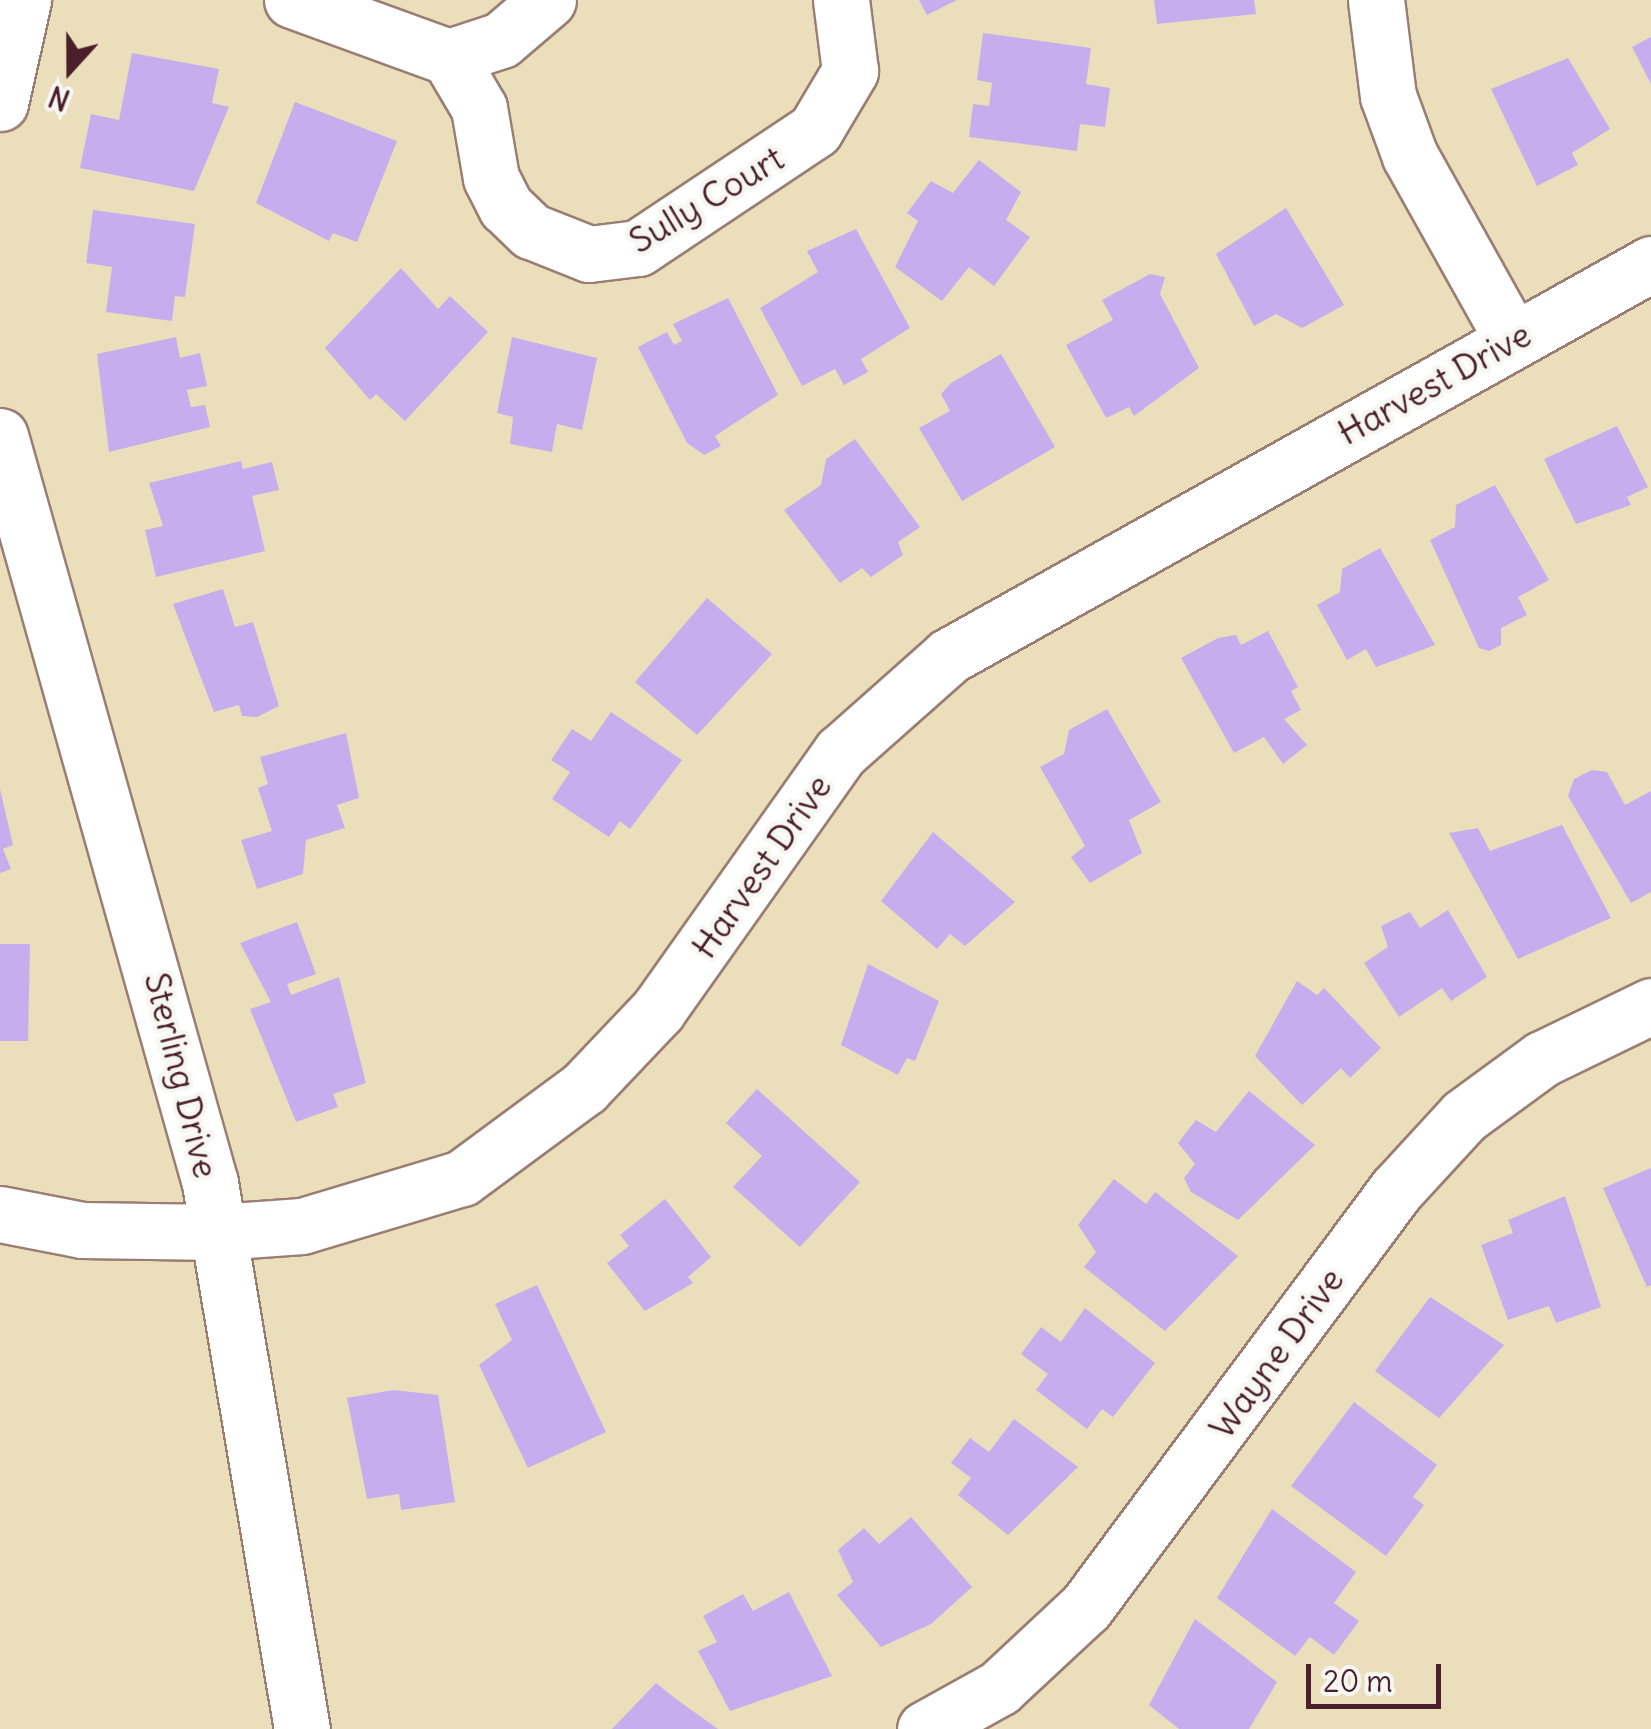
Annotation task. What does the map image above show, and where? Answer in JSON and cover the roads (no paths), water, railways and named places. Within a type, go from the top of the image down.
[{"type":"street","points":[[0,102],[23,0]]},
{"type":"street","points":[[292,0],[449,57],[500,40],[548,0]]},
{"type":"street","name":"Sully Court","points":[[449,57],[479,108],[490,178],[506,207],[562,247],[624,252],[815,130],[850,71],[841,0]]},
{"type":"street","points":[[1376,0],[1388,96],[1410,156],[1513,340]]},
{"type":"street","name":"Harvest Drive","points":[[0,1214],[82,1230],[218,1232],[384,1206],[462,1178],[526,1138],[658,1010],[784,823],[906,690],[966,646],[1651,264]]},
{"type":"street","name":"Sterling Drive","points":[[0,436],[163,993],[218,1232],[302,1729]]},
{"type":"street","name":"Wayne Drive","points":[[925,1729],[999,1688],[1086,1607],[1396,1190],[1464,1116],[1542,1058],[1651,1006]]}]
